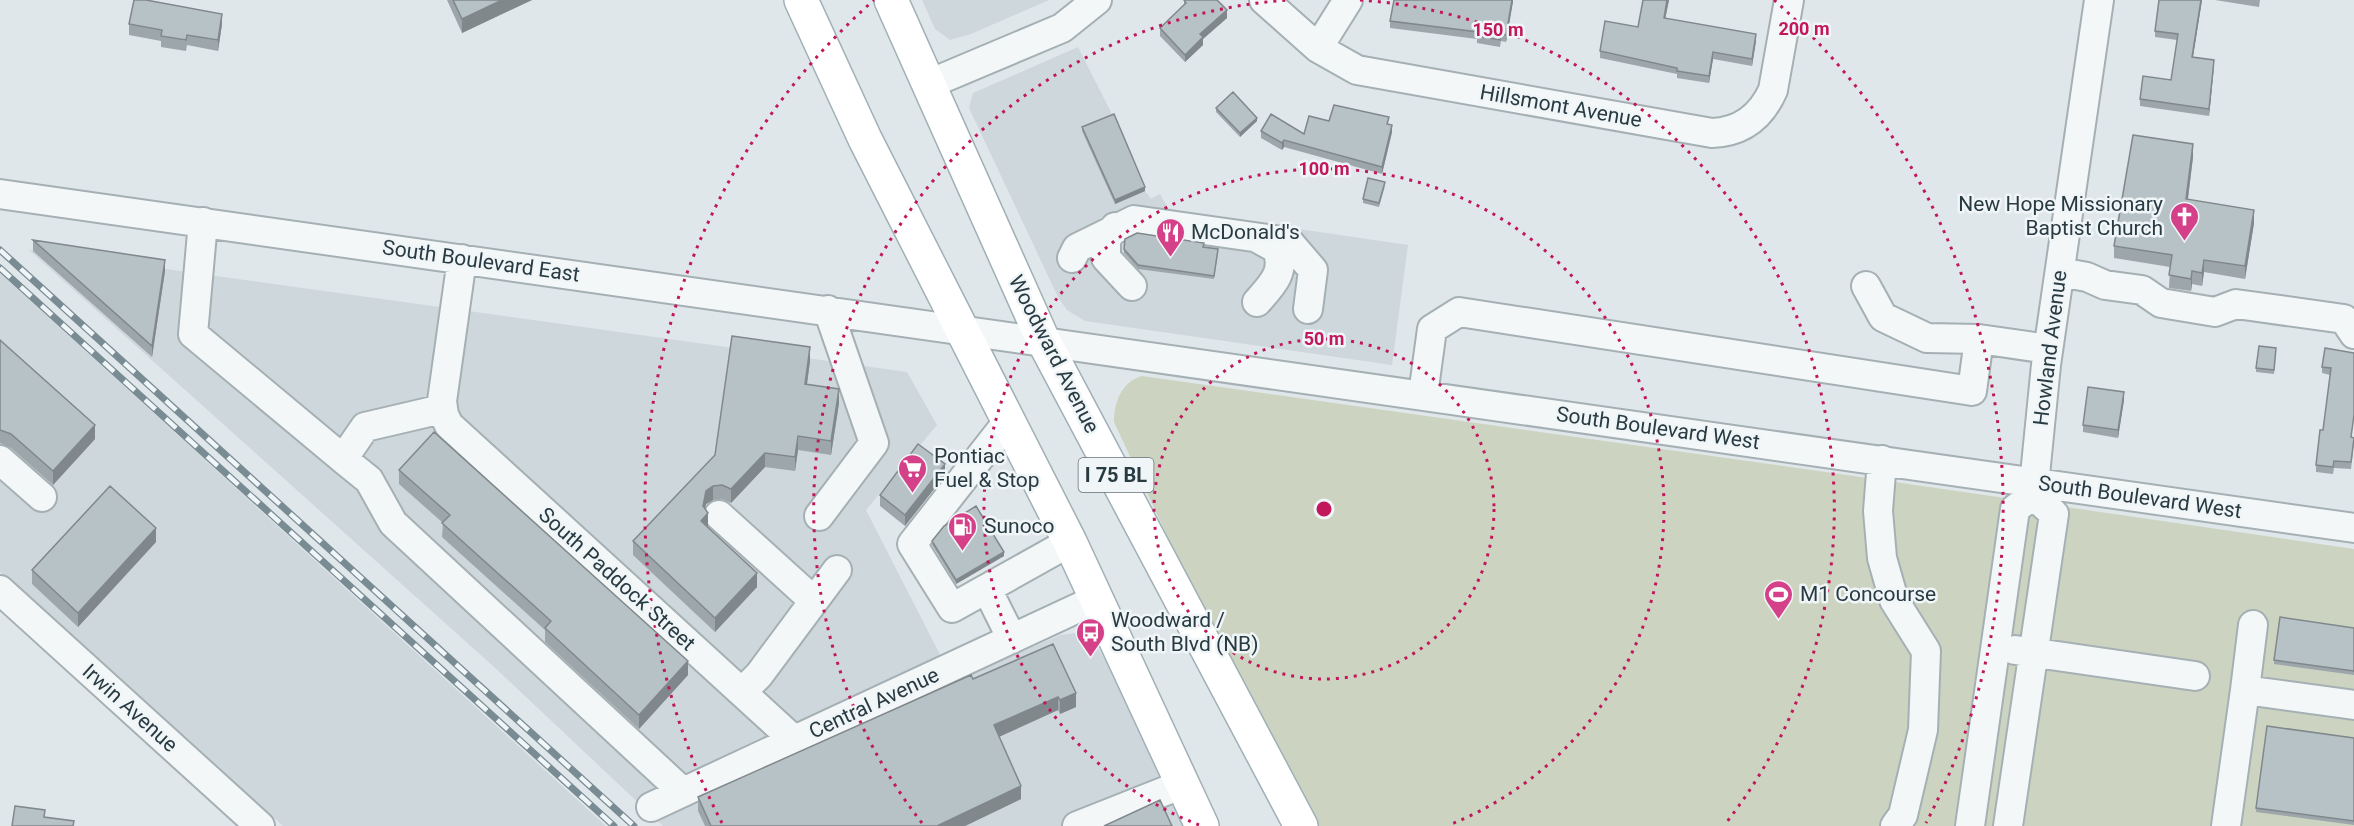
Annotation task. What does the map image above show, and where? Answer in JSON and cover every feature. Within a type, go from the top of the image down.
[{"type":"main road","name":"I 75 BL","points":[[801,0],[861,129],[1070,542],[1202,826]]},
{"type":"main road","points":[[866,0],[929,84]]},
{"type":"main road","name":"Woodward Avenue","points":[[891,0],[1043,340],[1301,826]]},
{"type":"street","name":"Hillsmont Avenue","points":[[1264,0],[1318,48],[1344,65],[1364,72],[1702,131],[1721,132],[1748,123],[1768,100],[1773,90],[1789,0]]},
{"type":"street","points":[[1318,48],[1348,0]]},
{"type":"street","name":"Howland Avenue","points":[[2033,489],[2048,349],[2099,0]]},
{"type":"street","points":[[929,84],[1062,28],[1091,2]]},
{"type":"street","name":"South Boulevard East","points":[[0,194],[963,329]]},
{"type":"street","points":[[1072,258],[1077,248],[1115,227],[1134,220],[1289,242],[1311,265],[1313,275],[1308,309]]},
{"type":"street","points":[[203,222],[193,334],[369,480],[393,523],[682,792]]},
{"type":"street","points":[[1115,227],[1106,239],[1106,258],[1132,286]]},
{"type":"street","points":[[1252,236],[1277,249],[1281,261],[1276,278],[1257,302]]},
{"type":"street","points":[[343,459],[365,427],[443,412],[462,259]]},
{"type":"street","points":[[2060,272],[2087,277],[2105,285],[2142,290],[2161,303],[2182,307],[2215,312],[2236,304],[2344,319],[2354,334]]},
{"type":"street","points":[[1866,286],[1883,317],[1927,338],[1979,339],[2048,349]]},
{"type":"street","points":[[819,516],[874,443],[828,310]]},
{"type":"street","points":[[1423,395],[1432,329],[1459,312],[1972,391],[1979,339]]},
{"type":"street","name":"South Boulevard West","points":[[963,329],[1882,460],[2033,489],[2354,528]]},
{"type":"street","name":"South Paddock Street","points":[[443,412],[452,430],[794,740]]},
{"type":"street","points":[[1009,420],[912,544],[952,608],[1070,542]]},
{"type":"street","points":[[0,460],[42,497]]},
{"type":"street","points":[[1882,460],[1878,511],[1882,558],[1894,600],[1926,651],[1923,730],[1903,815],[1895,826]]},
{"type":"street","points":[[1970,826],[2015,509],[2033,489],[2054,514],[2008,826]]},
{"type":"street","points":[[719,515],[814,601]]},
{"type":"street","points":[[742,692],[759,675],[837,570]]},
{"type":"street","points":[[987,589],[1012,639]]},
{"type":"street","name":"Irwin Avenue","points":[[0,590],[260,826]]},
{"type":"street","name":"Central Avenue","points":[[651,807],[1097,599]]},
{"type":"street","points":[[2226,826],[2253,626]]},
{"type":"street","points":[[1995,647],[2195,676]]},
{"type":"street","points":[[2245,690],[2354,705]]},
{"type":"street","points":[[1077,826],[1183,784]]},
{"type":"shaded area","points":[[922,0],[1049,0],[971,34],[950,40],[935,29]]},
{"type":"shaded area","points":[[1078,47],[1114,118],[1145,191],[1151,199],[1160,194],[1169,210],[1408,245],[1392,365],[1085,321],[1067,310],[1058,297],[969,108],[973,93]]},
{"type":"shaded area","points":[[29,250],[907,372],[937,425],[866,510],[954,682],[1060,635],[1076,633],[1092,639],[1107,663],[1184,826],[663,826],[493,666]]},
{"type":"shaded area","points":[[0,273],[606,826],[283,826],[0,572]]},
{"type":"green space","name":"M1 Concourse","points":[[1142,376],[2354,549],[2354,826],[1285,826],[1197,600],[1114,422],[1115,408],[1120,394],[1129,383]]},
{"type":"building","points":[[134,0],[146,0],[222,14],[218,40],[187,35],[186,40],[161,36],[162,30],[129,24]]},
{"type":"building","points":[[453,0],[502,0],[462,19]]},
{"type":"building","points":[[1184,0],[1217,0],[1227,10],[1200,34],[1203,37],[1185,55],[1160,28],[1186,3]]},
{"type":"building","points":[[1394,0],[1512,0],[1506,35],[1501,34],[1500,40],[1477,36],[1478,32],[1390,21]]},
{"type":"building","points":[[1643,0],[1667,0],[1664,18],[1756,34],[1752,59],[1713,52],[1709,76],[1677,71],[1677,68],[1600,51],[1605,21],[1638,27]]},
{"type":"building","points":[[2159,0],[2201,0],[2192,57],[2214,60],[2209,109],[2140,99],[2143,76],[2171,80],[2178,34],[2155,31]]},
{"type":"building","points":[[1233,92],[1257,118],[1240,133],[1216,108]]},
{"type":"building","points":[[1334,105],[1389,117],[1387,124],[1392,125],[1382,167],[1284,140],[1282,143],[1261,131],[1271,114],[1304,134],[1309,116],[1329,121]]},
{"type":"building","points":[[1114,114],[1145,187],[1115,200],[1082,127]]},
{"type":"building","points":[[2133,135],[2193,144],[2186,199],[2254,210],[2245,266],[2204,260],[2202,273],[2192,271],[2191,279],[2169,275],[2172,255],[2114,246]]},
{"type":"building","points":[[1368,178],[1385,182],[1379,203],[1363,199]]},
{"type":"building","name":"McDonald's","points":[[1137,233],[1204,243],[1203,247],[1218,249],[1214,276],[1138,265],[1124,249],[1125,239]]},
{"type":"building","points":[[33,240],[165,260],[152,346]]},
{"type":"building","points":[[732,336],[810,347],[805,384],[839,389],[831,441],[798,436],[795,457],[765,453],[731,489],[722,485],[713,486],[706,491],[703,506],[708,513],[701,521],[757,573],[715,618],[633,541],[715,455]]},
{"type":"building","points":[[0,340],[95,425],[53,471],[11,434],[0,430]]},
{"type":"building","points":[[2259,346],[2276,348],[2274,370],[2256,368]]},
{"type":"building","points":[[2325,348],[2354,353],[2354,415],[2351,437],[2354,438],[2351,462],[2334,461],[2333,467],[2316,465],[2331,368],[2322,367]]},
{"type":"building","points":[[2088,387],[2124,392],[2118,430],[2083,425]]},
{"type":"building","points":[[434,432],[688,661],[639,715],[545,628],[551,621],[442,523],[450,515],[399,470]]},
{"type":"building","points":[[918,444],[945,464],[905,515],[880,495]]},
{"type":"building","points":[[110,486],[156,528],[78,613],[32,570]]},
{"type":"building","points":[[976,506],[1004,552],[956,580],[932,541],[944,526]]},
{"type":"building","points":[[2280,617],[2354,628],[2354,671],[2274,660]]},
{"type":"building","points":[[1053,644],[1076,693],[1060,700],[1058,697],[994,725],[1021,786],[937,826],[711,826],[698,797],[971,675],[973,679]]},
{"type":"building","points":[[2267,726],[2354,738],[2354,821],[2256,808]]},
{"type":"building","points":[[1160,800],[1172,826],[1104,826]]},
{"type":"building","points":[[15,806],[45,810],[44,817],[74,821],[73,826],[12,826]]},
{"type":"railway","points":[[0,250],[634,826]]},
{"type":"railway","points":[[0,268],[614,826]]},
{"type":"place","name":"New Hope Missionary Baptist Church","points":[[2184,242]]},
{"type":"place","name":"McDonald's","points":[[1170,258]]},
{"type":"place","name":"Pontiac Fuel & Stop","points":[[913,494]]},
{"type":"place","name":"Sunoco","points":[[963,552]]},
{"type":"place","name":"M1 Concourse","points":[[1779,620]]},
{"type":"place","name":"Woodward / South Blvd (NB)","points":[[1090,658]]}]
